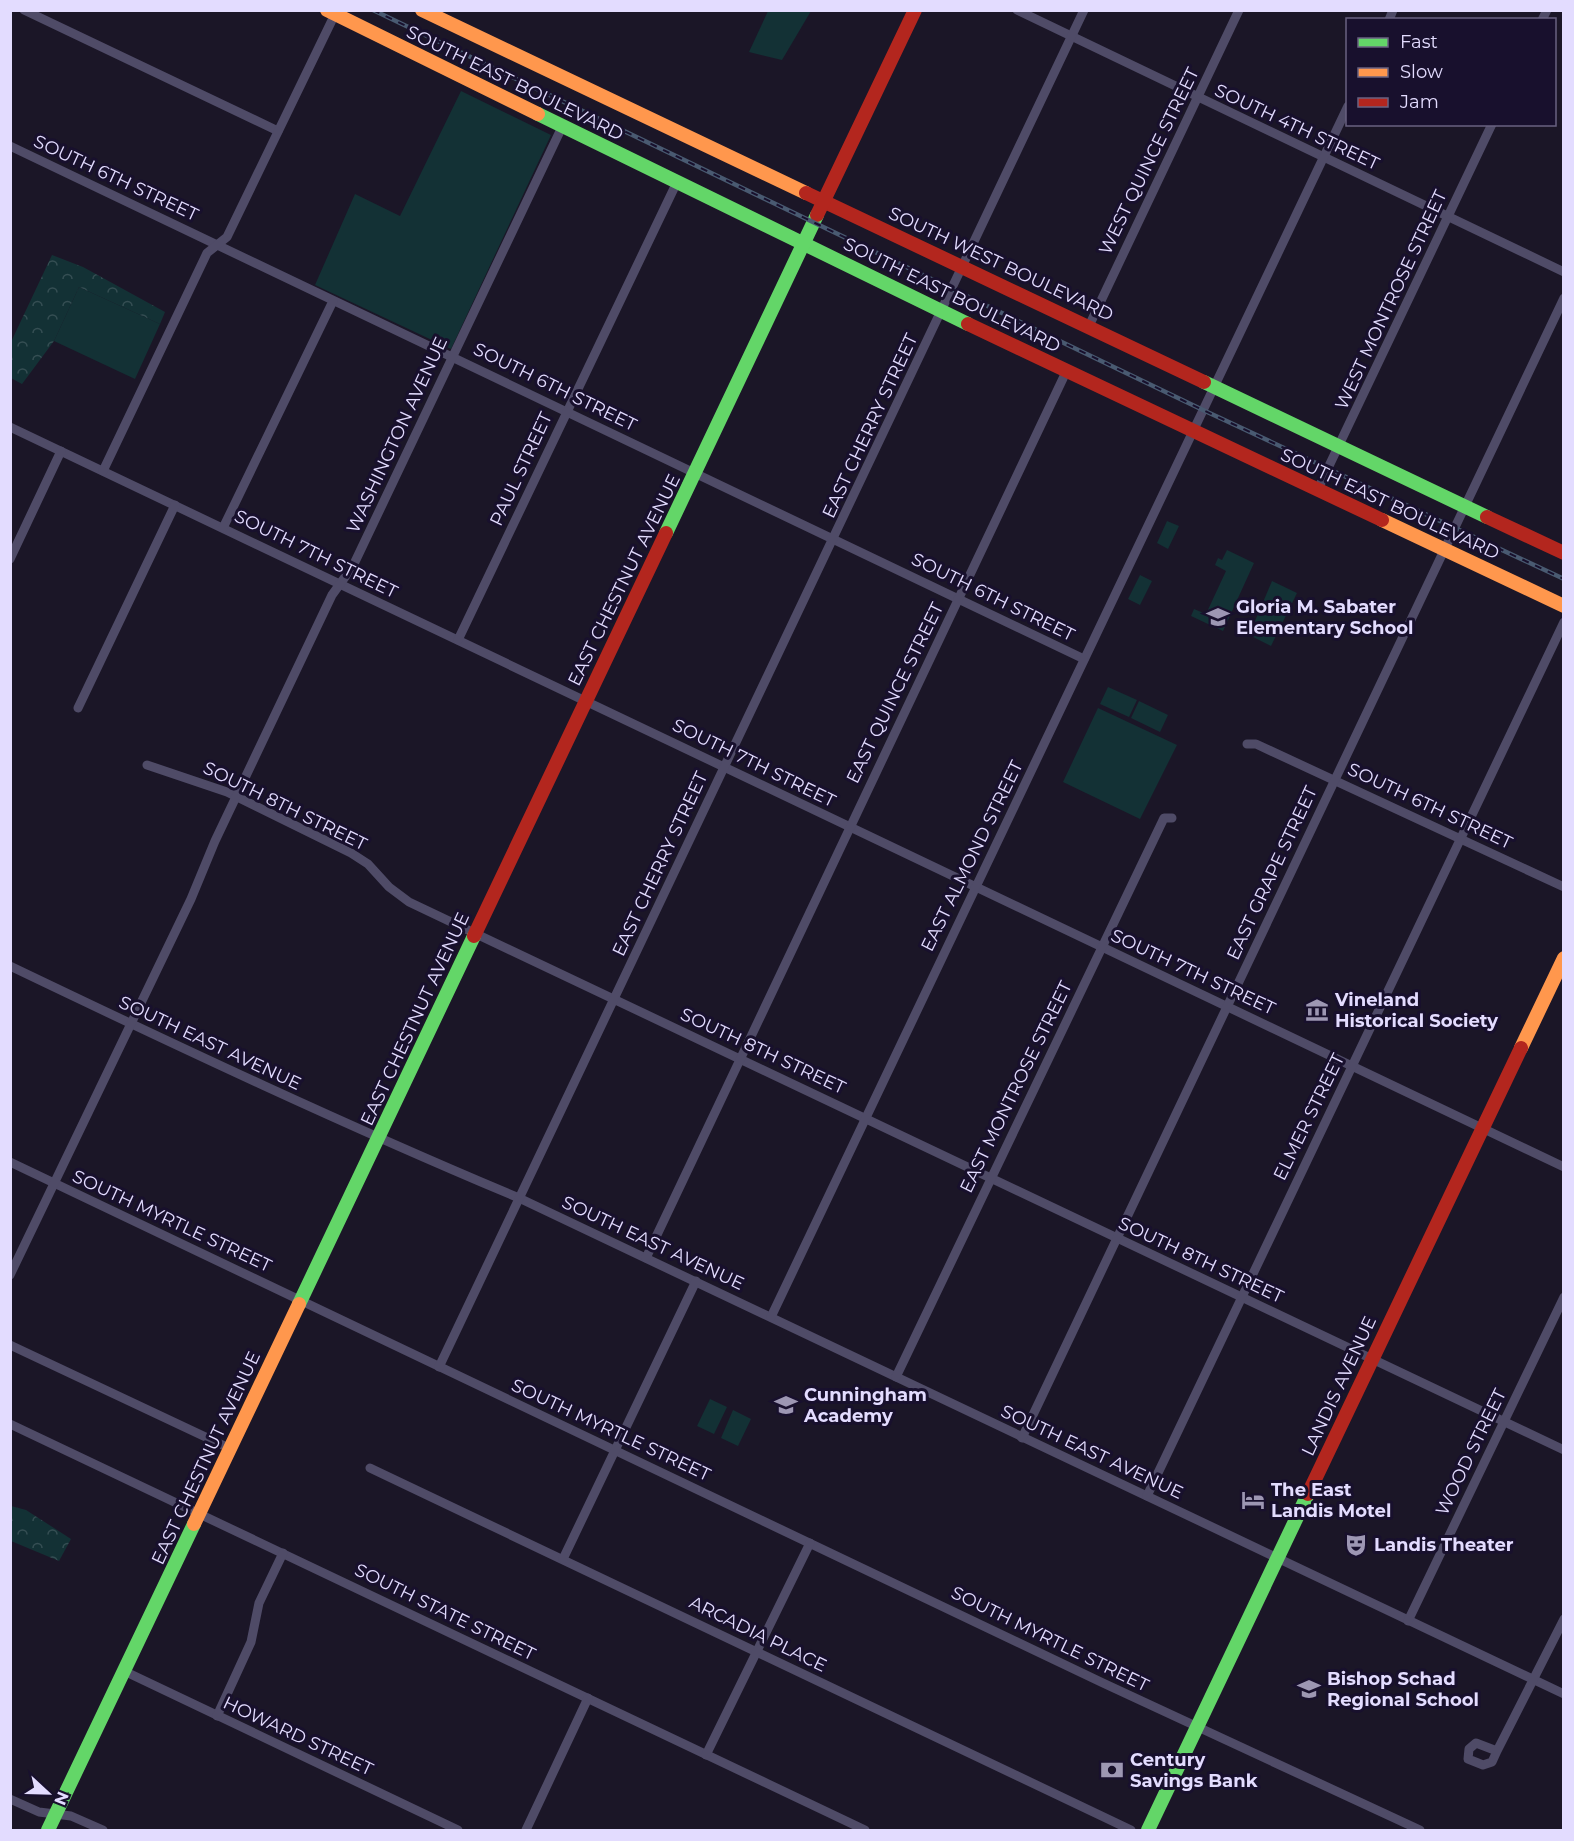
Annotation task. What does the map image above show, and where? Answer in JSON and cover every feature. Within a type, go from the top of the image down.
[{"type":"main road","name":"SOUTH WEST BOULEVARD","points":[[422,10],[964,266],[1563,554]]},
{"type":"main road","name":"EAST CHESTNUT AVENUE","points":[[48,1830],[915,10]]},
{"type":"main road","name":"SOUTH EAST BOULEVARD","points":[[331,12],[942,312],[1563,606]]},
{"type":"main road","name":"LANDIS AVENUE","points":[[1148,1830],[1371,1359],[1484,1129],[1563,958]]},
{"type":"street","points":[[24,10],[278,131]]},
{"type":"street","name":"SOUTH 4TH STREET","points":[[1017,10],[1563,272]]},
{"type":"street","name":"EAST CHERRY STREET","points":[[440,1367],[1084,10]]},
{"type":"street","name":"WEST QUINCE STREET","points":[[1089,326],[1239,10]]},
{"type":"street","points":[[103,471],[207,253],[227,237],[278,131],[331,12]]},
{"type":"street","name":"EAST ALMOND STREET","points":[[771,1317],[1346,108]]},
{"type":"street","name":"WEST MONTROSE STREET","points":[[1318,489],[1491,126]]},
{"type":"street","name":"WASHINGTON AVENUE","points":[[10,1275],[131,1025],[332,595],[342,585],[353,566],[562,127]]},
{"type":"street","name":"SOUTH 6TH STREET","points":[[10,146],[1084,659]]},
{"type":"street","name":"PAUL STREET","points":[[458,640],[677,182]]},
{"type":"street","name":"EAST GRAPE STREET","points":[[1022,1438],[1563,298]]},
{"type":"street","points":[[223,528],[333,301]]},
{"type":"street","name":"EAST QUINCE STREET","points":[[646,1258],[1067,370]]},
{"type":"street","name":"SOUTH 7TH STREET","points":[[10,428],[1563,1167]]},
{"type":"street","points":[[10,559],[61,451]]},
{"type":"street","points":[[78,708],[175,505]]},
{"type":"street","name":"ELMER STREET","points":[[1147,1496],[1563,622]]},
{"type":"street","name":"SOUTH 6TH STREET","points":[[1247,744],[1256,744],[1335,779],[1563,887]]},
{"type":"street","name":"SOUTH 8TH STREET","points":[[147,765],[236,797],[351,853],[368,864],[389,887],[409,902],[1563,1450]]},
{"type":"street","name":"EAST MONTROSE STREET","points":[[896,1377],[1164,818],[1172,818]]},
{"type":"street","name":"SOUTH EAST AVENUE","points":[[10,966],[131,1025],[378,1138],[519,1198],[1563,1694]]},
{"type":"street","name":"SOUTH MYRTLE STREET","points":[[10,1162],[1197,1727],[1420,1830]]},
{"type":"street","points":[[563,1560],[696,1281]]},
{"type":"street","name":"WOOD STREET","points":[[1408,1621],[1563,1297]]},
{"type":"street","points":[[10,1345],[231,1449]]},
{"type":"street","name":"SOUTH STATE STREET","points":[[10,1424],[865,1830]]},
{"type":"street","name":"ARCADIA PLACE","points":[[370,1468],[1131,1830]]},
{"type":"street","points":[[706,1755],[810,1543]]},
{"type":"street","points":[[217,1716],[251,1642],[259,1603],[283,1553]]},
{"type":"street","points":[[1497,1751],[1563,1619]]},
{"type":"street","name":"HOWARD STREET","points":[[124,1671],[458,1830]]},
{"type":"street","points":[[526,1830],[588,1698]]},
{"type":"street","points":[[10,1798],[39,1812],[75,1817],[103,1830]]},
{"type":"green space","points":[[768,11],[811,11],[782,60],[749,52]]},
{"type":"green space","points":[[461,91],[551,135],[451,349],[315,285],[355,194],[400,216]]},
{"type":"green space","points":[[52,255],[83,267],[165,312],[160,324],[79,287],[54,341],[22,384],[11,378],[11,342]]},
{"type":"green space","points":[[79,287],[160,324],[135,379],[54,341]]},
{"type":"green space","points":[[1167,521],[1179,526],[1168,549],[1157,543]]},
{"type":"green space","points":[[1227,550],[1254,563],[1223,631],[1191,616],[1194,609],[1206,614],[1226,571],[1215,565],[1218,558],[1222,560]]},
{"type":"green space","points":[[1140,575],[1152,581],[1140,605],[1128,599]]},
{"type":"green space","points":[[1272,581],[1297,593],[1271,646],[1249,635]]},
{"type":"green space","points":[[1108,687],[1137,700],[1129,717],[1100,704]]},
{"type":"green space","points":[[1139,701],[1168,715],[1160,732],[1131,718]]},
{"type":"green space","points":[[1098,708],[1177,745],[1140,819],[1063,782]]},
{"type":"green space","points":[[710,1399],[727,1407],[714,1434],[697,1426]]},
{"type":"green space","points":[[733,1410],[751,1419],[738,1446],[721,1438]]},
{"type":"green space","points":[[11,1506],[26,1510],[71,1539],[59,1561],[11,1541]]},
{"type":"railway","points":[[373,10],[1203,410],[1564,579]]},
{"type":"traffic: fast","points":[[538,114],[968,324]]},
{"type":"traffic: fast","points":[[666,533],[817,215]]},
{"type":"traffic: fast","points":[[1204,382],[1487,517]]},
{"type":"traffic: fast","points":[[299,1304],[474,936]]},
{"type":"traffic: fast","points":[[1148,1830],[1308,1494]]},
{"type":"traffic: fast","points":[[48,1830],[194,1524]]},
{"type":"traffic: slow","points":[[327,10],[538,114]]},
{"type":"traffic: slow","points":[[422,10],[806,193]]},
{"type":"traffic: slow","points":[[1382,520],[1564,606]]},
{"type":"traffic: slow","points":[[1521,1048],[1564,958]]},
{"type":"traffic: slow","points":[[194,1524],[299,1304]]},
{"type":"traffic: jam","points":[[817,215],[915,10]]},
{"type":"traffic: jam","points":[[806,193],[1204,382]]},
{"type":"traffic: jam","points":[[968,324],[1382,520]]},
{"type":"traffic: jam","points":[[1487,517],[1564,553]]},
{"type":"traffic: jam","points":[[474,936],[666,533]]},
{"type":"traffic: jam","points":[[1308,1494],[1521,1048]]},
{"type":"place","name":"Gloria M. Sabater Elementary School","points":[[1218,617]]},
{"type":"place","name":"Vineland Historical Society","points":[[1317,1010]]},
{"type":"place","name":"Cunningham Academy","points":[[786,1405]]},
{"type":"place","name":"The East Landis Motel","points":[[1253,1500]]},
{"type":"place","name":"Landis Theater","points":[[1356,1545]]},
{"type":"place","name":"Bishop Schad Regional School","points":[[1309,1689]]},
{"type":"place","name":"Century Savings Bank","points":[[1112,1770]]}]
